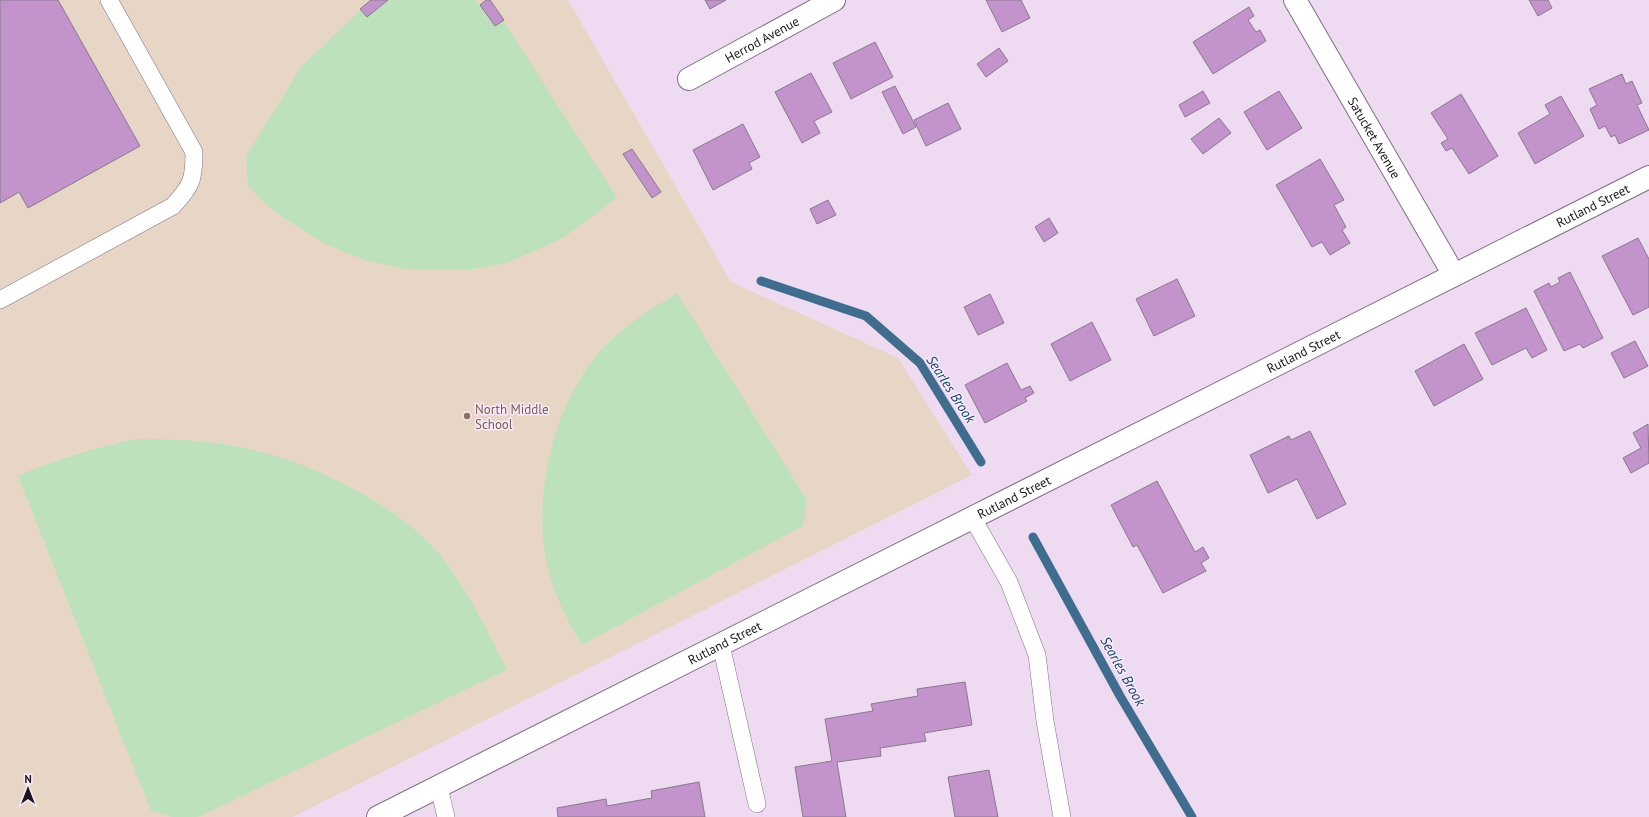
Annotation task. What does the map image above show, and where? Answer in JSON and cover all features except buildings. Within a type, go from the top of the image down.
[{"type":"street","name":"Herrod Avenue","points":[[689,79],[834,0]]},
{"type":"street","name":"Satucket Avenue","points":[[1295,0],[1454,275]]},
{"type":"street","name":"Rutland Street","points":[[378,817],[1649,177]]},
{"type":"lane","points":[[0,300],[173,206],[188,189],[194,171],[194,152],[109,0]]},
{"type":"lane","points":[[972,517],[1009,582],[1037,655],[1045,721],[1062,817]]},
{"type":"lane","points":[[721,644],[757,804]]},
{"type":"lane","points":[[439,786],[446,817]]},
{"type":"shaded area","name":"North Middle School","points":[[0,0],[568,0],[731,282],[898,358],[972,475],[293,817],[0,817]]},
{"type":"green space","points":[[371,0],[475,0],[480,5],[486,0],[490,0],[617,198],[566,236],[542,248],[503,264],[468,270],[404,269],[365,260],[325,244],[282,217],[260,199],[248,185],[246,156],[302,66]]},
{"type":"green space","points":[[677,293],[807,500],[803,526],[582,645],[561,606],[547,564],[543,537],[543,509],[545,480],[551,450],[571,395],[585,371],[602,349],[610,340],[629,325]]},
{"type":"green space","points":[[138,439],[197,441],[252,450],[279,457],[306,466],[332,478],[381,505],[422,536],[450,568],[468,596],[507,670],[198,817],[172,817],[151,811],[18,476],[77,454]]},
{"type":"waterway","name":"Searles Brook","points":[[761,281],[866,316],[920,363],[981,462]]},
{"type":"waterway","name":"Searles Brook","points":[[1033,537],[1120,696],[1192,817]]},
{"type":"place","name":"North Middle School","points":[[467,416]]}]
